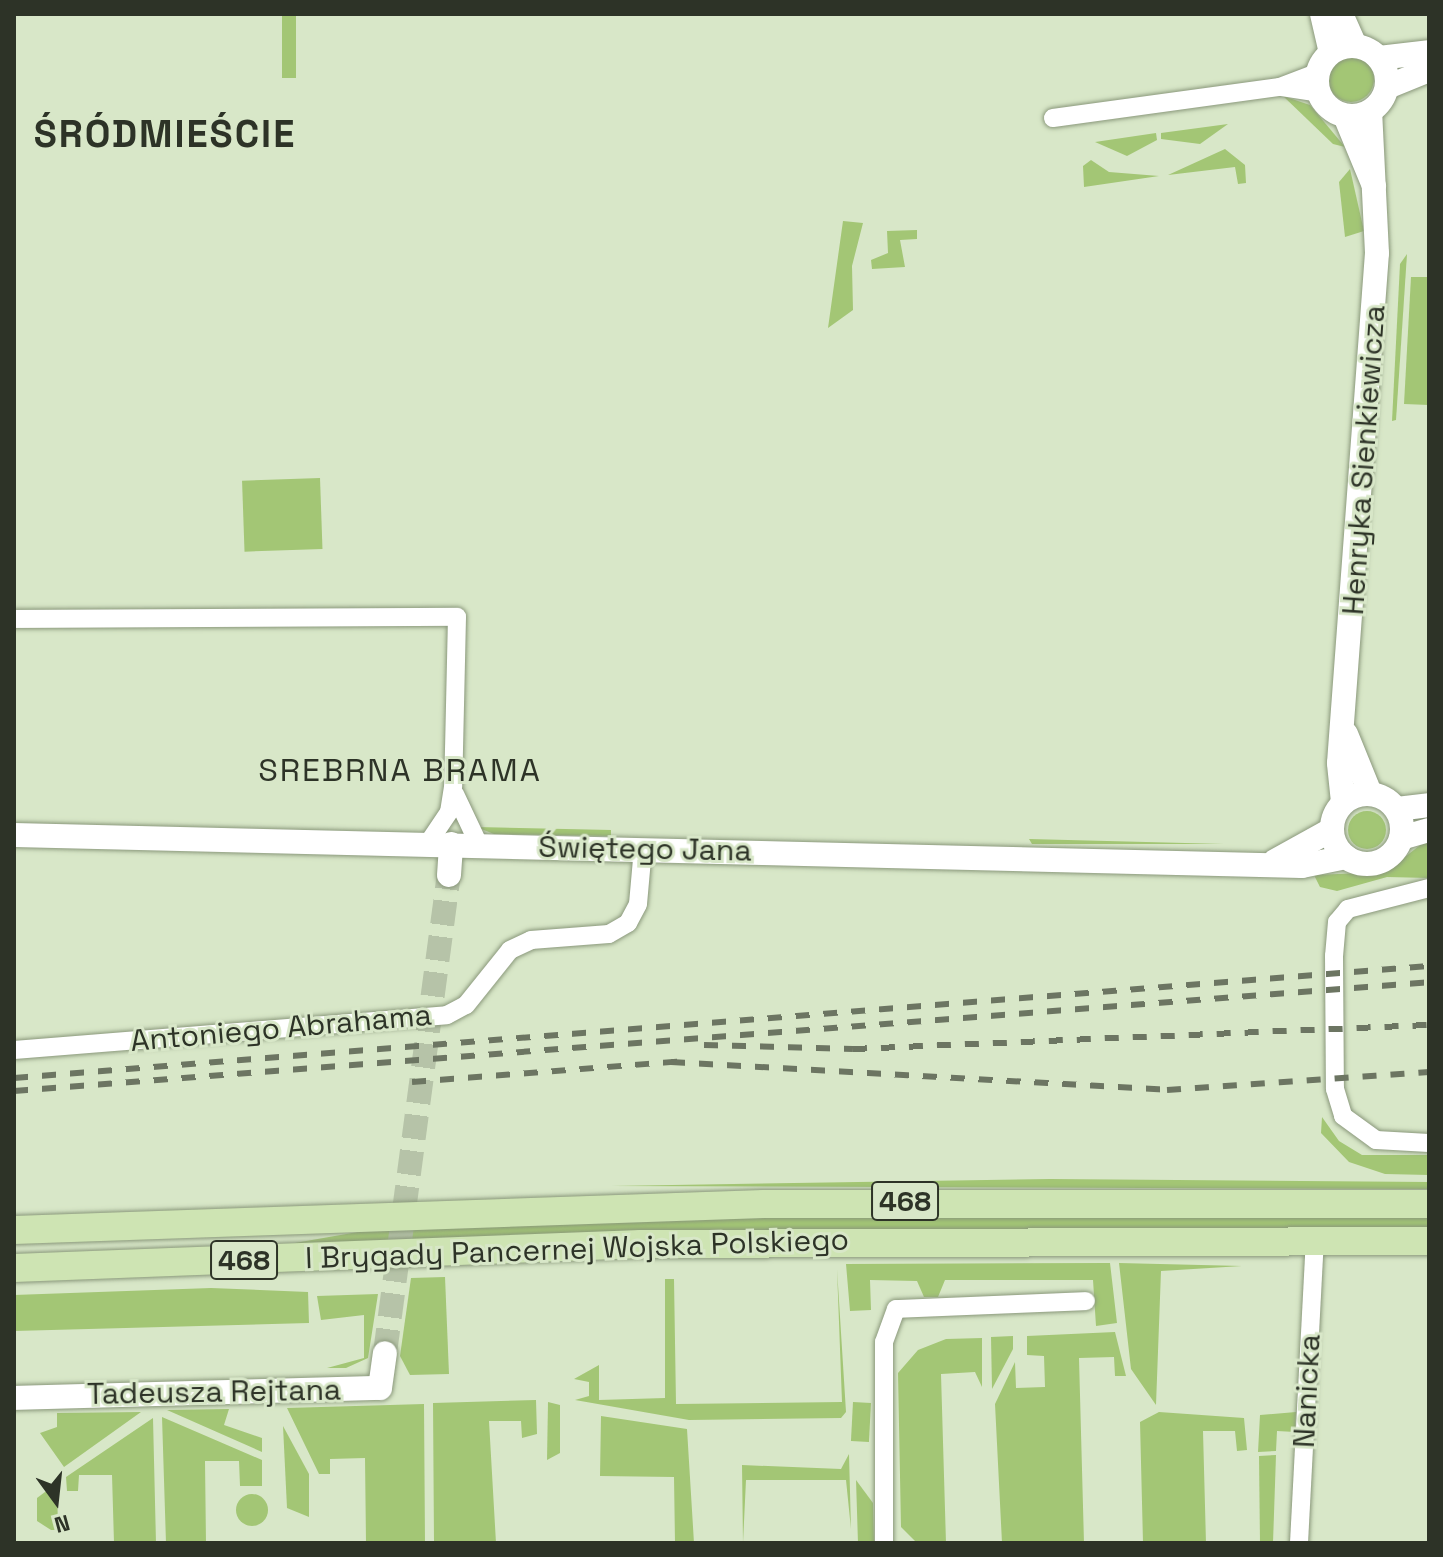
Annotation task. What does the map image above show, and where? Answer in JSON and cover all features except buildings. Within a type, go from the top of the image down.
[{"type":"main road","name":"I Brygady Pancernej Wojska Polskiego","points":[[14,1230],[780,1203],[1429,1204]]},
{"type":"main road","name":"I Brygady Pancernej Wojska Polskiego","points":[[14,1268],[641,1244],[1315,1239],[1429,1241]]},
{"type":"street","points":[[1322,14],[1343,48],[1379,58],[1429,52]]},
{"type":"street","points":[[1053,118],[1318,83],[1343,48],[1341,14]]},
{"type":"street","points":[[1379,58],[1387,87]]},
{"type":"street","points":[[1318,83],[1345,116],[1370,112],[1387,87],[1429,70]]},
{"type":"street","name":"Henryka Sienkiewicza","points":[[1343,802],[1339,763],[1346,734],[1377,253],[1370,112]]},
{"type":"street","name":"Henryka Sienkiewicza","points":[[1345,116],[1374,186]]},
{"type":"street","points":[[14,619],[457,617],[453,787],[440,843],[449,875]]},
{"type":"street","name":"Henryka Sienkiewicza","points":[[1346,734],[1370,793]]},
{"type":"street","points":[[453,787],[479,845]]},
{"type":"street","points":[[1275,861],[1331,830],[1343,802],[1370,793],[1397,809],[1429,805]]},
{"type":"street","points":[[1397,809],[1401,838]]},
{"type":"street","points":[[1331,830],[1346,857],[1378,862],[1401,838],[1429,830]]},
{"type":"street","name":"Świętego Jana","points":[[14,835],[1275,861],[1302,866],[1346,857]]},
{"type":"street","name":"Antoniego Abrahama","points":[[14,1050],[447,1015],[466,1005],[510,950],[531,940],[609,934],[628,923],[638,904],[643,848]]},
{"type":"street","points":[[1429,898],[1420,890],[1360,901],[1337,922],[1335,1089],[1343,1116],[1362,1134],[1429,1143]]},
{"type":"street","name":"Nanicka","points":[[1299,1543],[1315,1239]]},
{"type":"street","points":[[884,1543],[884,1342],[896,1309],[1086,1301]]},
{"type":"street","name":"Tadeusza Rejtana","points":[[14,1398],[380,1388],[385,1353]]},
{"type":"green space","points":[[282,14],[296,14],[296,78],[282,78]]},
{"type":"green space","points":[[1351,56],[1367,63],[1374,79],[1367,95],[1351,102],[1335,95],[1328,79],[1335,63]]},
{"type":"green space","points":[[1283,96],[1310,105],[1345,147],[1333,144]]},
{"type":"green space","points":[[1228,124],[1200,144],[1161,139],[1161,133]]},
{"type":"green space","points":[[1156,133],[1157,140],[1127,156],[1095,142]]},
{"type":"green space","points":[[1225,149],[1245,165],[1246,183],[1238,184],[1235,167],[1168,175]]},
{"type":"green space","points":[[1091,160],[1109,172],[1159,176],[1084,187],[1083,166]]},
{"type":"green space","points":[[1350,169],[1364,231],[1345,237],[1339,182]]},
{"type":"green space","points":[[843,221],[863,223],[852,266],[853,310],[828,328]]},
{"type":"green space","points":[[917,230],[917,239],[900,240],[905,267],[872,269],[871,260],[888,253],[887,231]]},
{"type":"green space","points":[[1407,254],[1396,420],[1392,421],[1400,264]]},
{"type":"green space","points":[[1411,277],[1429,277],[1429,405],[1404,404]]},
{"type":"green space","points":[[320,478],[322,549],[245,552],[242,481]]},
{"type":"green space","points":[[1367,811],[1380,817],[1386,830],[1380,843],[1367,849],[1354,843],[1348,830],[1354,817]]},
{"type":"green space","points":[[476,827],[611,830],[611,836],[494,834]]},
{"type":"green space","points":[[1429,838],[1429,878],[1387,877],[1337,891],[1320,887],[1314,875],[1386,872]]},
{"type":"green space","points":[[1029,839],[1224,844],[1032,844]]},
{"type":"green space","points":[[1322,1117],[1339,1141],[1362,1155],[1429,1155],[1429,1175],[1385,1174],[1349,1162],[1321,1133]]},
{"type":"green space","points":[[1050,1179],[1429,1182],[1429,1189],[611,1186]]},
{"type":"green space","points":[[1429,1214],[1429,1229],[289,1244],[369,1230],[664,1217]]},
{"type":"green space","points":[[1110,1263],[1117,1323],[1096,1326],[1093,1280],[945,1280],[938,1297],[924,1297],[917,1281],[870,1280],[871,1310],[850,1311],[846,1264]]},
{"type":"green space","points":[[1119,1263],[1242,1266],[1161,1271],[1156,1405],[1131,1369]]},
{"type":"green space","points":[[837,1269],[846,1412],[841,1418],[689,1420],[575,1400],[589,1396],[589,1382],[574,1379],[599,1365],[599,1400],[665,1398],[665,1279],[674,1279],[676,1404],[842,1402]]},
{"type":"green space","points":[[445,1277],[449,1374],[410,1375],[400,1356],[411,1278]]},
{"type":"green space","points":[[211,1288],[308,1292],[309,1323],[14,1331],[14,1295]]},
{"type":"green space","points":[[378,1294],[368,1358],[346,1368],[327,1368],[364,1358],[364,1315],[321,1320],[317,1296]]},
{"type":"green space","points":[[1115,1332],[1126,1376],[1115,1376],[1114,1357],[1079,1358],[1084,1543],[1002,1543],[995,1404],[1015,1362],[1016,1388],[1045,1387],[1044,1356],[1027,1355],[1027,1336]]},
{"type":"green space","points":[[1013,1336],[1013,1349],[992,1389],[991,1337]]},
{"type":"green space","points":[[982,1338],[982,1387],[975,1372],[941,1374],[946,1543],[917,1543],[901,1527],[898,1373],[918,1350],[946,1339]]},
{"type":"green space","points":[[536,1400],[537,1434],[522,1438],[521,1421],[489,1421],[496,1543],[434,1543],[433,1403]]},
{"type":"green space","points":[[548,1402],[560,1405],[560,1453],[547,1460]]},
{"type":"green space","points":[[853,1402],[871,1403],[869,1442],[851,1441]]},
{"type":"green space","points":[[424,1404],[425,1543],[366,1543],[365,1458],[330,1459],[330,1474],[319,1474],[287,1408]]},
{"type":"green space","points":[[229,1409],[224,1425],[262,1438],[262,1452],[167,1410]]},
{"type":"green space","points":[[141,1412],[64,1467],[40,1433],[57,1427],[57,1413]]},
{"type":"green space","points":[[1159,1412],[1244,1418],[1247,1450],[1237,1451],[1235,1431],[1203,1431],[1206,1543],[1143,1543],[1140,1422]]},
{"type":"green space","points":[[1296,1412],[1295,1432],[1277,1431],[1276,1451],[1258,1452],[1260,1415]]},
{"type":"green space","points":[[601,1416],[687,1429],[694,1543],[675,1543],[674,1477],[600,1476]]},
{"type":"green space","points":[[162,1417],[262,1460],[262,1486],[240,1486],[239,1461],[205,1461],[206,1543],[166,1543]]},
{"type":"green space","points":[[153,1418],[156,1543],[114,1543],[112,1475],[79,1475],[78,1491],[67,1491],[66,1477]]},
{"type":"green space","points":[[283,1426],[309,1474],[309,1517],[287,1508]]},
{"type":"green space","points":[[849,1454],[851,1529],[846,1480],[746,1480],[743,1543],[742,1465],[841,1469]]},
{"type":"green space","points":[[1276,1455],[1273,1543],[1260,1543],[1259,1456]]},
{"type":"green space","points":[[856,1480],[873,1503],[874,1543],[858,1543]]},
{"type":"green space","points":[[57,1483],[58,1530],[51,1530],[37,1521],[37,1498]]},
{"type":"green space","points":[[252,1494],[263,1499],[268,1510],[263,1521],[252,1526],[241,1521],[236,1510],[241,1499]]},
{"type":"tunnel","points":[[385,1353],[449,875]]},
{"type":"railway","points":[[14,1078],[1429,966]]},
{"type":"railway","points":[[14,1091],[1429,982]]},
{"type":"railway","points":[[704,1045],[853,1049],[1429,1025]]},
{"type":"railway","points":[[412,1082],[683,1061]]},
{"type":"railway","points":[[671,1062],[1167,1090],[1429,1072]]},
{"type":"district","name":"ŚRÓDMIEŚCIE","points":[[165,135]]},
{"type":"district","name":"SREBRNA BRAMA","points":[[400,770]]}]
